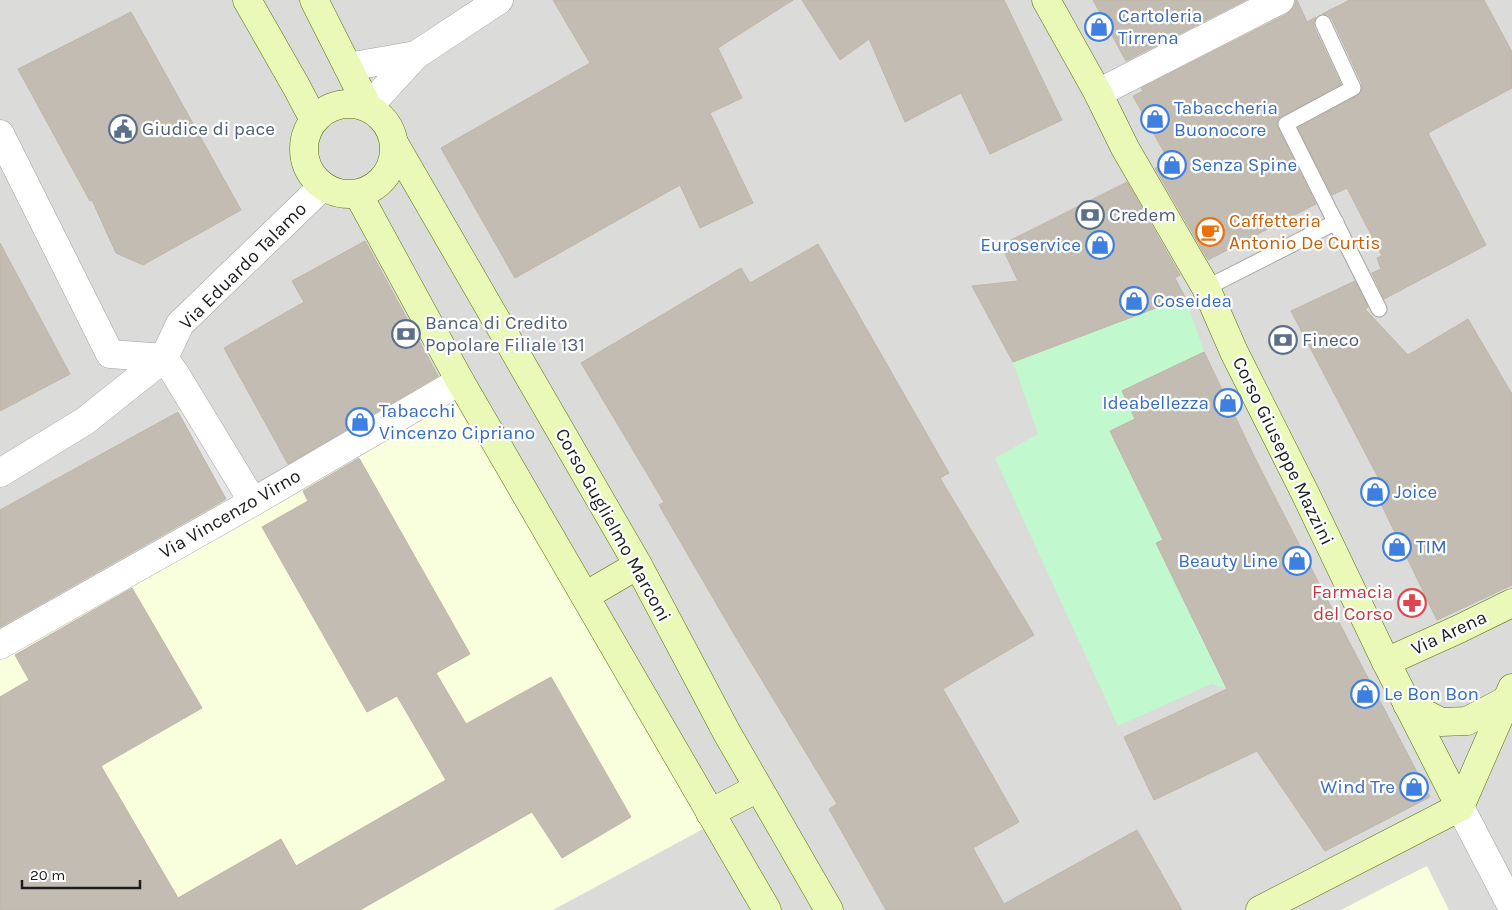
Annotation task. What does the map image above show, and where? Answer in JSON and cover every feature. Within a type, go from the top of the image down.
[{"type":"street","points":[[247,0],[314,120]]},
{"type":"street","points":[[314,0],[368,107]]},
{"type":"street","points":[[368,107],[416,55],[499,0]]},
{"type":"street","name":"Corso Giuseppe Mazzini","points":[[1046,0],[1098,93],[1125,148],[1206,288],[1234,352],[1305,493],[1386,662],[1512,907]]},
{"type":"street","points":[[1098,93],[1280,0]]},
{"type":"street","points":[[348,67],[416,55]]},
{"type":"street","points":[[354,103],[368,107],[381,116],[390,128],[394,142],[394,156],[390,169],[382,180],[371,189],[358,194],[334,192],[323,186],[313,176],[306,163],[304,148],[306,133],[314,120],[325,110],[339,104],[354,103]]},
{"type":"street","points":[[0,134],[110,354],[164,358],[253,502]]},
{"type":"street","name":"Corso Guglielmo Marconi","points":[[394,142],[638,565],[727,733],[829,910]]},
{"type":"street","name":"Via Eduardo Talamo","points":[[0,473],[85,421],[164,358],[180,324],[323,186]]},
{"type":"street","points":[[358,194],[460,381],[767,910]]},
{"type":"street","name":"Via Vincenzo Virno","points":[[0,645],[253,502],[460,381]]},
{"type":"street","points":[[584,596],[638,565]]},
{"type":"street","name":"Via Arena","points":[[1386,662],[1512,603]]},
{"type":"street","points":[[1407,704],[1441,722],[1467,721],[1509,694]]},
{"type":"street","points":[[1260,910],[1460,807],[1509,694]]},
{"type":"street","points":[[710,813],[758,788]]},
{"type":"lane","points":[[1323,23],[1353,88],[1286,124],[1379,309]]},
{"type":"lane","points":[[1206,288],[1336,222]]},
{"type":"shaded area","points":[[0,0],[1512,0],[1512,910],[0,910]]},
{"type":"shaded area","points":[[460,381],[716,822],[553,910],[0,910],[0,645]]},
{"type":"shaded area","points":[[184,408],[235,499],[224,508],[172,415]]},
{"type":"shaded area","points":[[1427,866],[1449,910],[1341,910],[1391,884]]},
{"type":"green space","points":[[1185,297],[1204,352],[1122,390],[1135,419],[1110,431],[1148,509],[1191,526],[1156,543],[1227,689],[1211,684],[1118,726],[995,458],[1038,434],[1013,362]]},
{"type":"building","points":[[553,0],[793,0],[718,48],[742,98],[710,113],[753,203],[700,228],[680,185],[515,278],[441,148],[590,63]]},
{"type":"building","points":[[802,0],[1004,0],[1062,120],[990,154],[961,93],[905,122],[869,39],[840,60]]},
{"type":"building","points":[[1093,0],[1246,0],[1126,61]]},
{"type":"building","points":[[1296,0],[1307,22],[1316,17],[1314,27],[1341,84],[1282,116],[1278,119],[1277,123],[1316,204],[1208,260],[1155,168],[1169,161],[1133,96],[1143,91],[1141,88],[1287,14],[1293,8]]},
{"type":"building","points":[[1350,0],[1484,0],[1512,52],[1512,88],[1428,133],[1486,245],[1384,299],[1372,273],[1381,269],[1377,258],[1382,256],[1347,188],[1332,195],[1298,128],[1361,93],[1362,84],[1332,19],[1328,15],[1322,14]]},
{"type":"building","name":"Giudice di pace","points":[[131,12],[241,210],[143,265],[116,253],[92,200],[90,201],[18,69]]},
{"type":"building","points":[[1127,182],[1180,275],[1175,278],[1185,297],[1013,362],[972,286],[1018,281],[1001,245]]},
{"type":"building","points":[[365,241],[438,376],[288,464],[224,348],[304,302],[292,281]]},
{"type":"building","points":[[0,243],[70,374],[0,411]]},
{"type":"building","points":[[818,244],[949,473],[940,478],[1034,635],[943,689],[1019,822],[973,848],[1004,904],[1137,830],[1182,910],[886,910],[829,809],[837,804],[734,634],[659,505],[664,502],[581,363],[741,268],[750,283]]},
{"type":"building","points":[[1355,281],[1368,307],[1365,309],[1408,355],[1468,319],[1512,394],[1512,585],[1437,620],[1372,485],[1380,481],[1291,311]]},
{"type":"building","points":[[1204,352],[1256,460],[1430,797],[1325,851],[1257,751],[1154,800],[1124,737],[1227,689],[1156,543],[1163,540],[1110,431],[1135,419],[1122,391]]},
{"type":"building","points":[[178,412],[226,499],[0,627],[0,510]]},
{"type":"building","points":[[359,458],[470,654],[436,673],[466,724],[551,677],[631,817],[562,858],[532,812],[360,910],[0,910],[0,697],[29,680],[15,655],[132,588],[202,708],[101,766],[178,898],[281,839],[296,866],[446,780],[397,696],[367,712],[262,527],[308,501],[303,491]]},
{"type":"place","name":"Cartoleria Tirrena","points":[[1099,27]]},
{"type":"place","name":"Tabaccheria Buonocore","points":[[1155,119]]},
{"type":"place","name":"Giudice di pace","points":[[123,129]]},
{"type":"place","name":"Senza Spine","points":[[1172,165]]},
{"type":"place","name":"Credem","points":[[1090,215]]},
{"type":"place","name":"Caffetteria Antonio De Curtis","points":[[1210,232]]},
{"type":"place","name":"Euroservice","points":[[1100,245]]},
{"type":"place","name":"Coseidea","points":[[1134,301]]},
{"type":"place","name":"Banca di Credito Popolare Filiale 131","points":[[406,334]]},
{"type":"place","name":"Fineco","points":[[1283,340]]},
{"type":"place","name":"Ideabellezza","points":[[1228,403]]},
{"type":"place","name":"Tabacchi Vincenzo Cipriano","points":[[360,422]]},
{"type":"place","name":"Joice","points":[[1375,492]]},
{"type":"place","name":"TIM","points":[[1397,547]]},
{"type":"place","name":"Beauty Line","points":[[1297,561]]},
{"type":"place","name":"Farmacia del Corso","points":[[1412,603]]},
{"type":"place","name":"Le Bon Bon","points":[[1365,694]]},
{"type":"place","name":"Wind Tre","points":[[1414,787]]}]
